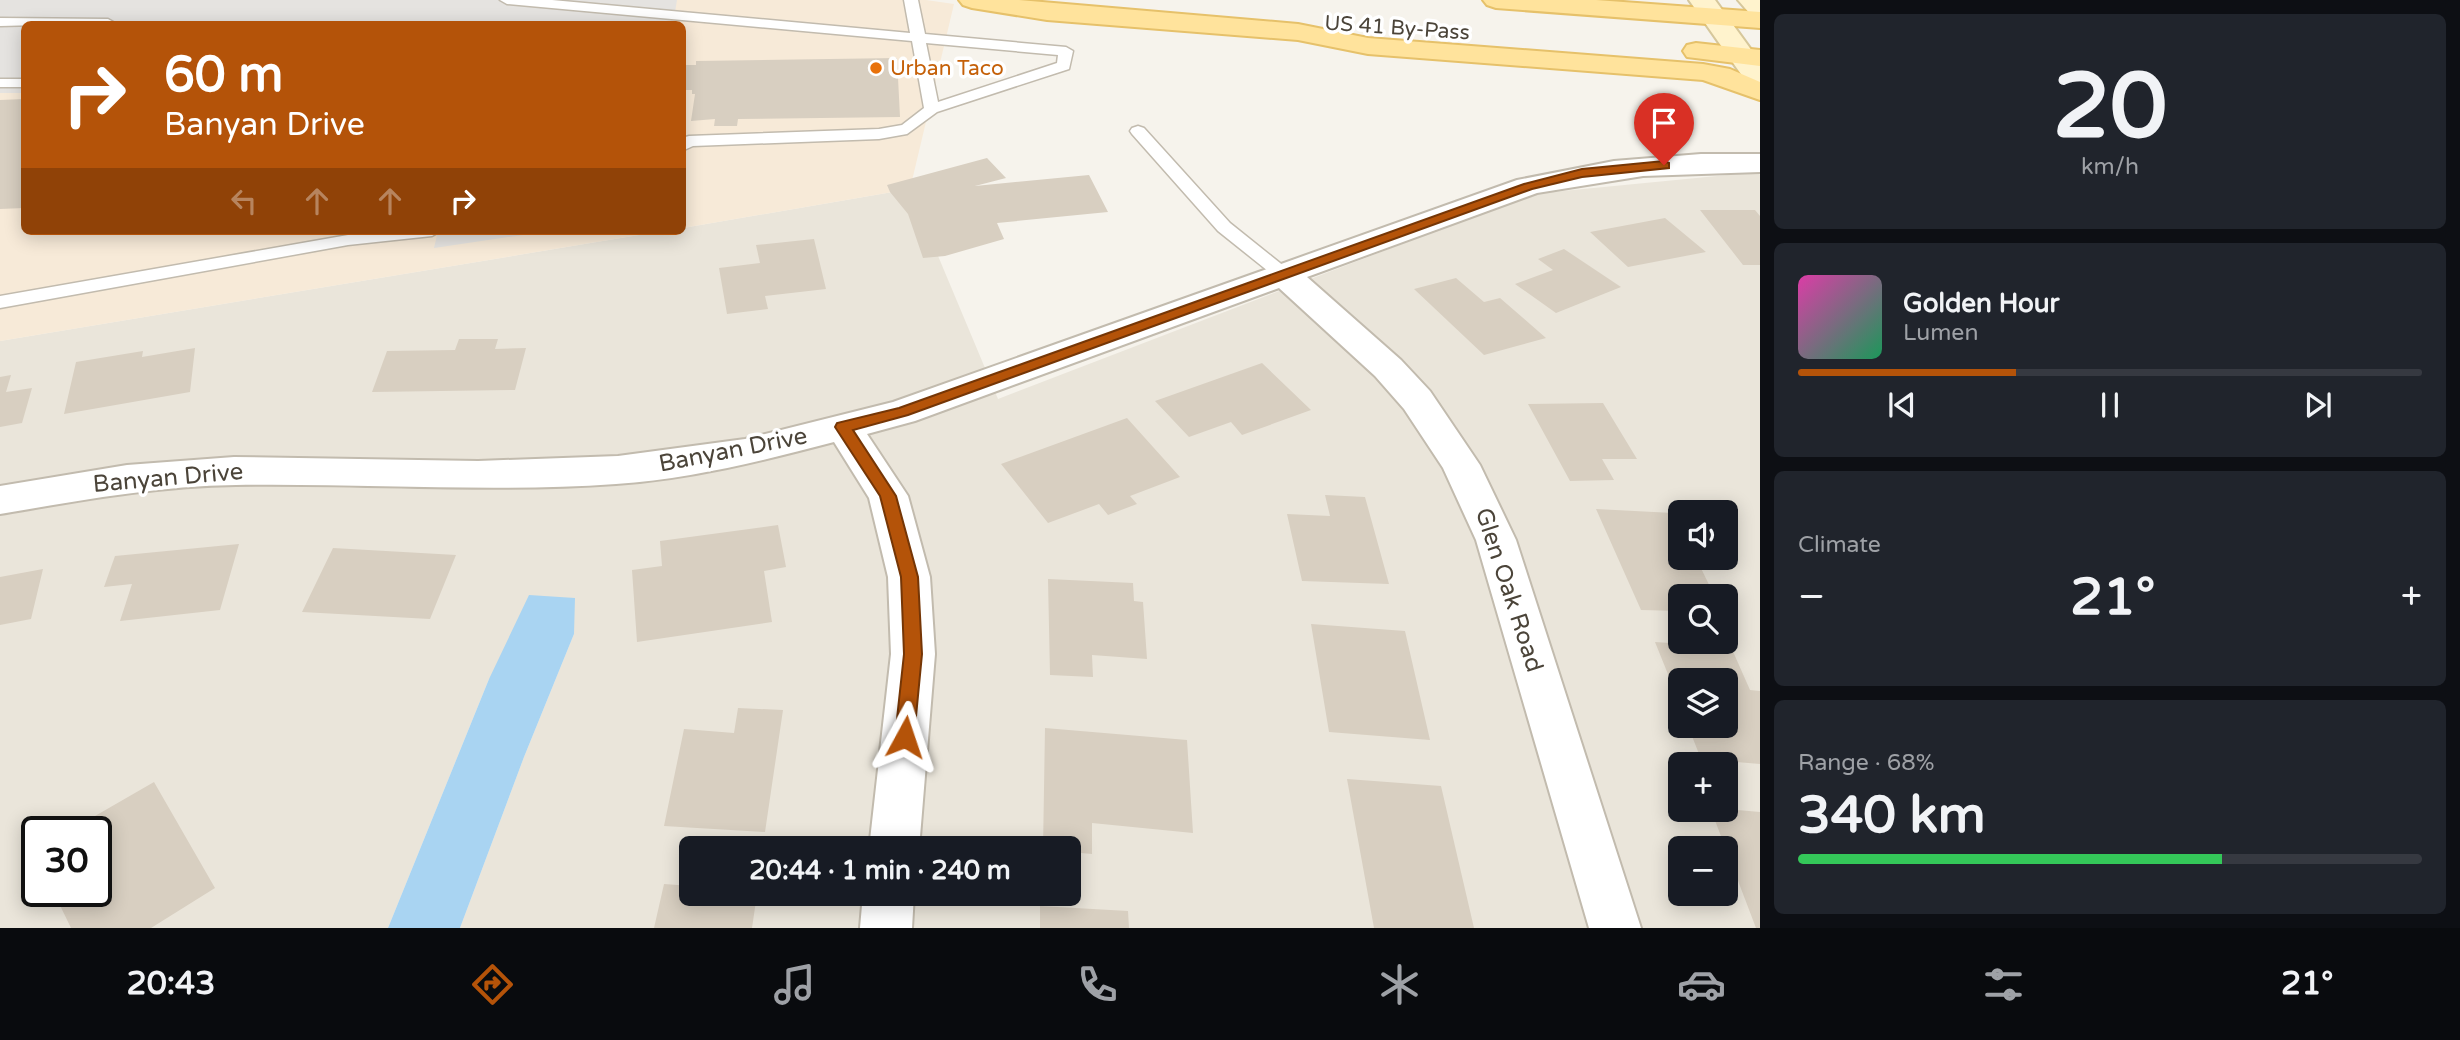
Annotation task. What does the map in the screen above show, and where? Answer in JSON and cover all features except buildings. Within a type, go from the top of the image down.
[{"type":"main road","points":[[971,0],[1047,12],[1298,33],[1368,46],[1703,72],[1720,75],[1760,92]]},
{"type":"main road","name":"US 41 By-Pass","points":[[1034,0],[1670,48],[1751,57]]},
{"type":"main road","name":"US 41 By-Pass","points":[[1496,0],[1708,8],[1760,20]]},
{"type":"street","points":[[1751,0],[1760,10]]},
{"type":"street","points":[[1708,8],[1751,57],[1760,81]]},
{"type":"street","name":"Banyan Drive","points":[[0,500],[127,480],[234,471],[478,475],[618,470],[745,452],[902,412],[1528,186],[1582,173],[1639,166],[1760,163]]},
{"type":"street","name":"Glen Oak Road","points":[[1284,275],[1388,368],[1417,400],[1461,465],[1496,540],[1615,928]]},
{"type":"street","points":[[843,427],[888,496],[909,577],[913,654],[895,836]]},
{"type":"street","points":[[886,928],[888,906]]},
{"type":"lane","points":[[507,0],[683,21]]},
{"type":"lane","points":[[911,0],[932,110]]},
{"type":"lane","points":[[686,21],[919,37],[1066,51],[1064,66],[932,110],[907,129],[879,134],[690,141],[686,144]]},
{"type":"lane","points":[[0,22],[21,22]]},
{"type":"lane","points":[[0,83],[21,83]]},
{"type":"lane","points":[[1138,131],[1224,227],[1284,275]]},
{"type":"lane","points":[[0,302],[348,240],[395,235]]},
{"type":"shaded area","points":[[0,0],[926,0],[954,4],[910,189],[686,227],[686,21],[21,21],[21,235],[639,235],[0,341]]},
{"type":"shaded area","points":[[0,0],[677,0],[674,21],[21,21],[21,93],[0,93]]},
{"type":"shaded area","points":[[1758,172],[1760,928],[460,928],[524,757],[574,634],[489,679],[388,928],[0,928],[0,341],[639,235],[686,235],[686,227],[910,189],[998,399],[1532,194]]},
{"type":"shaded area","points":[[437,235],[523,235],[434,248]]},
{"type":"water","points":[[529,595],[575,598],[574,634],[524,757],[460,928],[388,928],[489,679]]},
{"type":"place","name":"Urban Taco","points":[[876,68]]},
{"type":"route","points":[[905,737],[913,654],[909,577],[888,496],[843,427],[902,412],[1528,186],[1582,173],[1664,165]]}]
